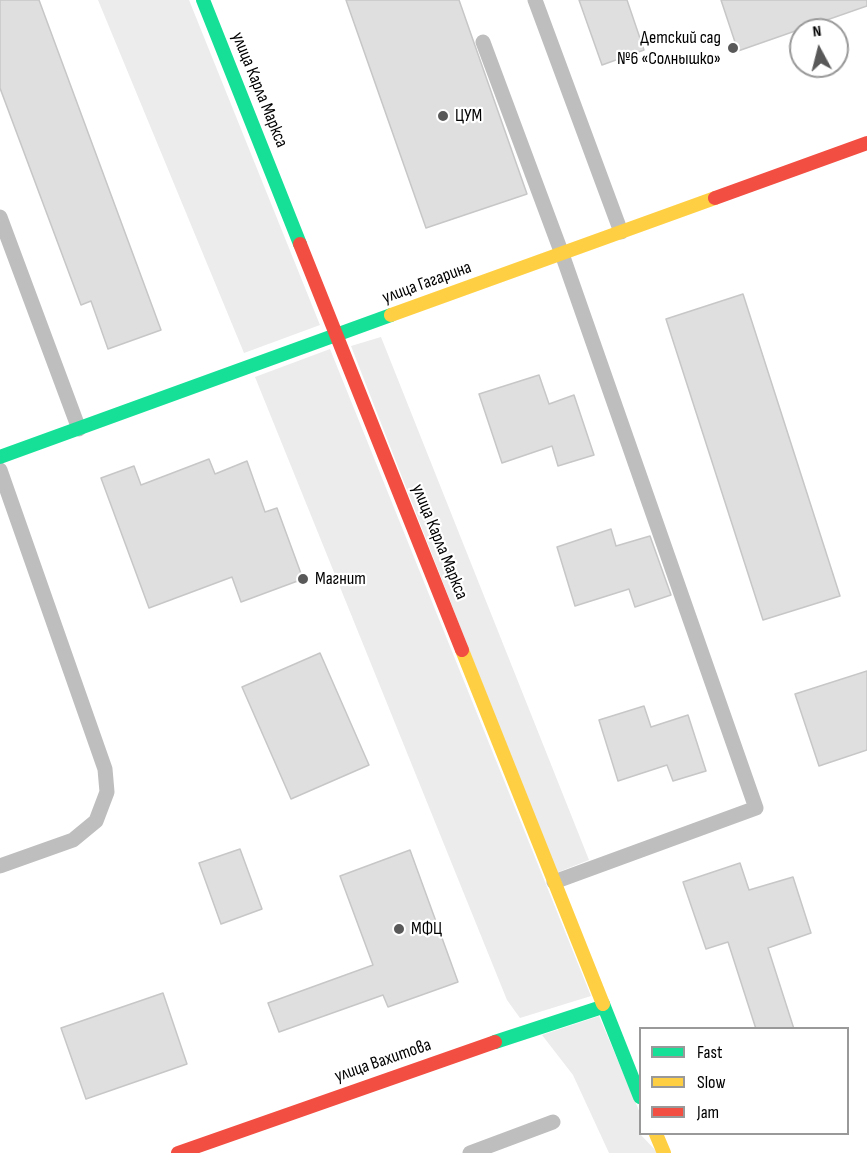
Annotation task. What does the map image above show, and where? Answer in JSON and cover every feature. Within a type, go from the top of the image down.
[{"type":"street","name":"улица Карла Маркса","points":[[203,0],[338,335],[602,1007],[639,1095]]},
{"type":"street","name":"улица Гагарина","points":[[0,457],[867,143]]},
{"type":"street","name":"улица Вахитова","points":[[178,1153],[203,1149],[401,1073],[602,1007]]},
{"type":"street","points":[[656,1135],[664,1153]]},
{"type":"lane","points":[[535,0],[621,232]]},
{"type":"lane","points":[[483,42],[562,254],[756,808],[554,882]]},
{"type":"lane","points":[[0,219],[79,429]]},
{"type":"lane","points":[[0,470],[105,769],[107,792],[96,821],[73,840],[0,866]]},
{"type":"lane","points":[[470,1153],[553,1122]]},
{"type":"shaded area","points":[[98,0],[189,0],[320,325],[244,353]]},
{"type":"shaded area","points":[[381,337],[589,860],[556,873],[351,346]]},
{"type":"shaded area","points":[[330,349],[591,996],[520,1018],[507,1000],[255,377]]},
{"type":"shaded area","points":[[599,1016],[639,1111],[639,1135],[658,1153],[609,1153],[573,1075],[542,1035]]},
{"type":"building","points":[[0,0],[39,0],[161,330],[108,349],[91,301],[81,305],[0,88]]},
{"type":"building","name":"ЦУМ","points":[[346,0],[459,0],[527,194],[426,228]]},
{"type":"building","points":[[579,0],[627,0],[644,50],[602,65]]},
{"type":"building","points":[[721,0],[867,0],[867,6],[833,18],[789,18],[789,33],[738,51]]},
{"type":"building","points":[[743,294],[840,596],[763,620],[666,319]]},
{"type":"building","points":[[539,375],[549,404],[574,395],[594,455],[558,466],[552,446],[502,463],[479,394]]},
{"type":"building","points":[[209,459],[215,474],[247,461],[265,512],[277,508],[303,579],[241,602],[232,577],[149,608],[101,478],[134,466],[141,485]]},
{"type":"building","points":[[611,529],[616,546],[650,536],[671,595],[635,607],[629,589],[575,606],[557,547]]},
{"type":"building","points":[[320,653],[369,765],[291,799],[242,687]]},
{"type":"building","points":[[867,671],[867,750],[819,766],[795,694]]},
{"type":"building","points":[[644,706],[651,727],[688,715],[706,771],[673,781],[667,765],[618,781],[599,720]]},
{"type":"building","points":[[240,849],[262,909],[221,924],[199,863]]},
{"type":"building","name":"МФЦ","points":[[410,850],[458,982],[388,1007],[383,995],[279,1032],[268,1003],[373,965],[340,876]]},
{"type":"building","points":[[740,863],[749,890],[793,877],[811,933],[768,948],[793,1027],[755,1027],[728,942],[706,949],[683,882]]},
{"type":"building","points":[[163,993],[187,1064],[86,1099],[61,1028]]},
{"type":"traffic: fast","points":[[203,0],[300,244]]},
{"type":"traffic: fast","points":[[0,457],[391,315]]},
{"type":"traffic: fast","points":[[603,1004],[639,1094]]},
{"type":"traffic: fast","points":[[495,1042],[602,1007]]},
{"type":"traffic: slow","points":[[391,315],[715,198]]},
{"type":"traffic: slow","points":[[462,650],[603,1004]]},
{"type":"traffic: slow","points":[[656,1135],[664,1153]]},
{"type":"traffic: jam","points":[[715,198],[867,143]]},
{"type":"traffic: jam","points":[[300,244],[462,650]]},
{"type":"traffic: jam","points":[[178,1153],[495,1042]]},
{"type":"place","name":"Детский сад №6 «Солнышко»","points":[[733,48]]},
{"type":"place","name":"ЦУМ","points":[[443,116]]},
{"type":"place","name":"Магнит","points":[[303,579]]},
{"type":"place","name":"МФЦ","points":[[399,929]]}]
